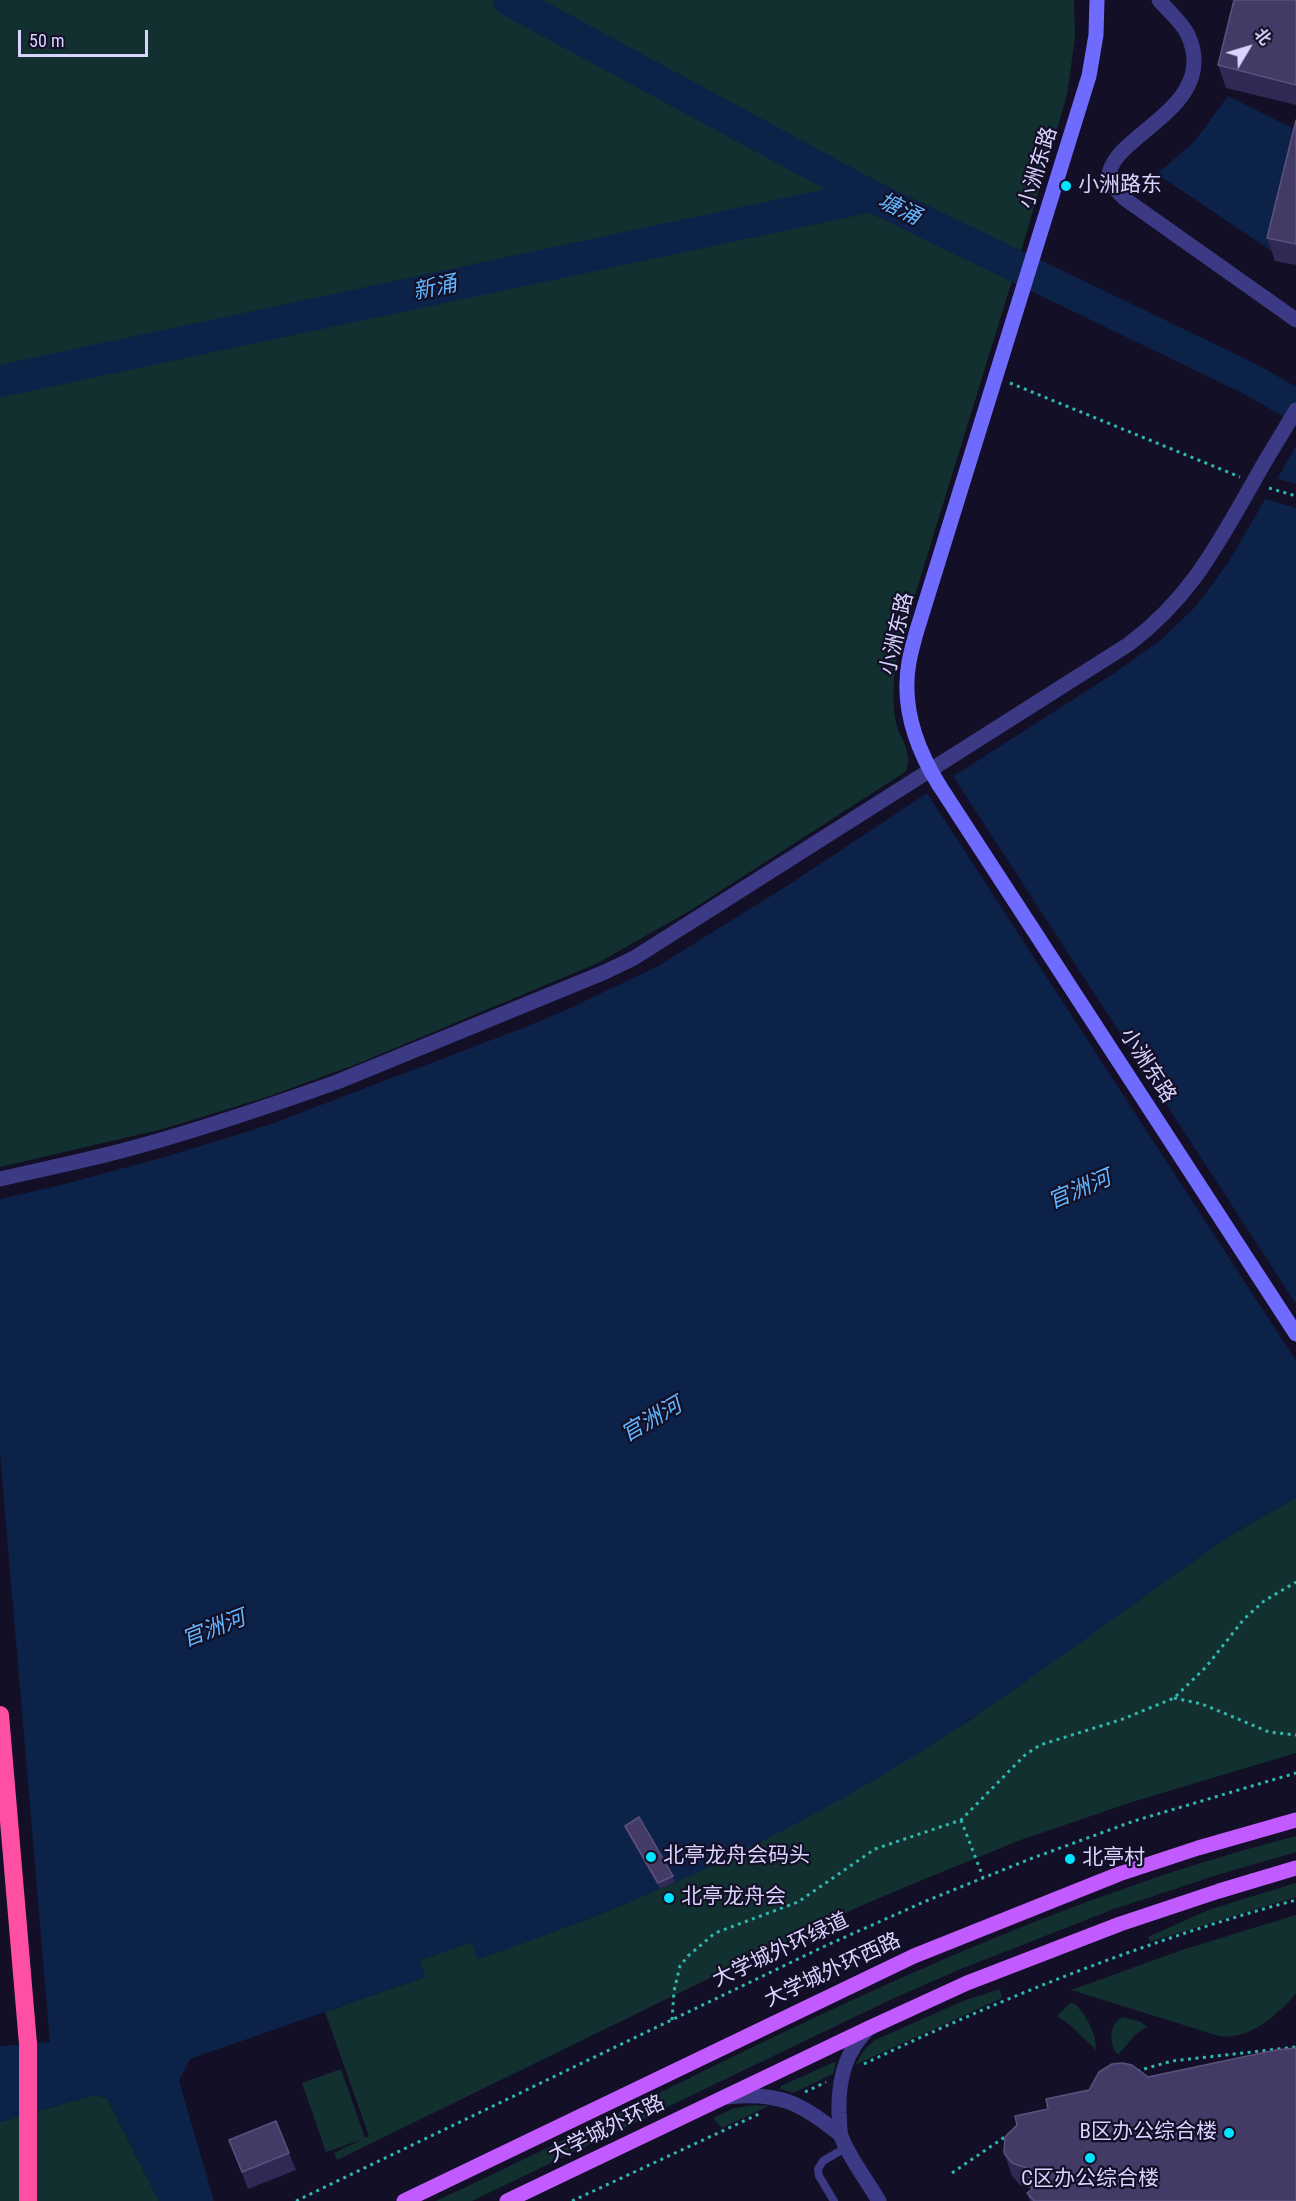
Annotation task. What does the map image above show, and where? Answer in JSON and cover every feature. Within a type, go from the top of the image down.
[{"type":"highway","points":[[0,1715],[28,2044],[28,2201]]},
{"type":"main road","name":"小洲东路","points":[[1097,0],[1096,35],[1089,76],[916,630],[909,661],[907,692],[910,719],[919,747],[939,785],[1296,1334]]},
{"type":"main road","name":"大学城外环西路","points":[[404,2201],[914,1956],[1119,1874],[1198,1848],[1296,1820]]},
{"type":"main road","points":[[724,2098],[967,1983],[1086,1936],[1182,1902],[1296,1868]]},
{"type":"main road","name":"大学城外环路","points":[[507,2201],[724,2098]]},
{"type":"street","points":[[1159,0],[1188,34],[1194,59],[1191,77],[1183,93],[1167,113],[1115,159],[1109,171],[1109,182],[1125,199],[1296,320]]},
{"type":"street","points":[[0,1179],[117,1152],[243,1115],[337,1082],[606,972],[634,958],[1129,644],[1148,629],[1180,599],[1199,573],[1219,543],[1295,412]]},
{"type":"street","points":[[844,2141],[839,2101],[843,2069],[854,2045],[869,2028]]},
{"type":"street","points":[[724,2098],[754,2095],[782,2099],[803,2107],[844,2141],[879,2201]]},
{"type":"lane","points":[[834,2201],[818,2169],[844,2141]]},
{"type":"path","points":[[996,378],[1253,482],[1296,496]]},
{"type":"path","points":[[672,2020],[674,1991],[680,1966],[715,1932],[798,1902],[875,1849],[961,1820],[1025,1755],[1040,1745],[1123,1719],[1174,1698],[1195,1679],[1244,1619],[1264,1601],[1296,1581]]},
{"type":"path","points":[[1174,1698],[1202,1704],[1269,1732],[1296,1735]]},
{"type":"path","name":"大学城外环绿道","points":[[296,2201],[825,1946],[983,1877],[1153,1815],[1296,1773]]},
{"type":"path","points":[[961,1820],[983,1877]]},
{"type":"path","points":[[863,2064],[953,2023],[1066,1976],[1203,1928],[1296,1900]]},
{"type":"path","points":[[1134,2073],[1172,2061],[1296,2048]]},
{"type":"path","points":[[798,2096],[832,2079]]},
{"type":"path","points":[[572,2201],[765,2111]]},
{"type":"path","points":[[952,2173],[1013,2131]]},
{"type":"green space","points":[[0,0],[1074,0],[1075,38],[1067,95],[899,647],[893,694],[896,723],[908,754],[908,766],[905,772],[691,910],[598,963],[357,1064],[267,1097],[163,1129],[0,1167]]},
{"type":"green space","points":[[1296,1498],[1296,1753],[1132,1802],[1018,1841],[915,1883],[863,1905],[683,1991],[337,2160],[334,2153],[363,2139],[326,2152],[302,2083],[341,2069],[365,2138],[369,2136],[325,2012],[425,1977],[420,1960],[472,1942],[478,1959],[604,1913],[730,1857],[966,1723],[1215,1546]]},
{"type":"green space","points":[[1296,1836],[1296,1852],[1114,1909],[961,1969],[892,1999],[472,2201],[436,2201],[807,2021],[977,1945],[1158,1877]]},
{"type":"green space","points":[[1296,1883],[1296,1897],[1150,1942],[1148,1937],[1208,1910]]},
{"type":"green space","points":[[1296,1915],[1296,1994],[1262,2025],[1242,2034],[1219,2036],[1071,1990],[1182,1950]]},
{"type":"green space","points":[[1000,1989],[1002,1998],[855,2065],[864,2050],[875,2040],[963,2001]]},
{"type":"green space","points":[[1070,2003],[1075,2004],[1087,2019],[1093,2031],[1096,2050],[1057,2016]]},
{"type":"green space","points":[[1122,2017],[1141,2022],[1147,2027],[1136,2034],[1118,2055],[1111,2035],[1114,2025]]},
{"type":"green space","points":[[836,2063],[833,2074],[793,2093],[780,2089],[781,2086]]},
{"type":"green space","points":[[94,2095],[107,2098],[159,2201],[0,2201],[0,2122]]},
{"type":"green space","points":[[769,2106],[722,2128],[713,2118],[734,2108]]},
{"type":"water","points":[[1228,96],[1296,130],[1273,252],[1157,174],[1194,142]]},
{"type":"water","name":"官洲河","points":[[1296,446],[1296,1498],[1215,1546],[1019,1686],[939,1740],[848,1795],[746,1849],[587,1919],[478,1959],[472,1942],[420,1960],[425,1977],[190,2059],[179,2081],[214,2201],[159,2201],[107,2098],[94,2095],[0,2122],[0,1199],[168,1156],[271,1124],[562,1012],[658,966],[790,884],[1116,672],[1162,639],[1196,606],[1228,563]]},
{"type":"pier","points":[[1275,478],[1296,484],[1296,508],[1266,499]]},
{"type":"pier","points":[[953,776],[1296,1304],[1296,1361],[927,793]]},
{"type":"pier","points":[[0,1453],[50,2042],[0,2046]]},
{"type":"building","points":[[1234,0],[1296,0],[1296,85],[1218,65]]},
{"type":"building","points":[[1296,120],[1296,244],[1267,238]]},
{"type":"building","name":"北亭龙舟会码头","points":[[639,1817],[673,1876],[658,1883],[625,1826]]},
{"type":"building","points":[[1296,2048],[1296,2201],[1034,2201],[1027,2193],[1032,2189],[1027,2168],[1012,2163],[1004,2153],[1005,2137],[1017,2125],[1015,2116],[1048,2109],[1046,2099],[1089,2090],[1099,2072],[1112,2064],[1132,2065],[1148,2077],[1276,2050]]},
{"type":"building","points":[[276,2121],[289,2153],[242,2172],[229,2140]]},
{"type":"waterway","name":"塘涌","points":[[509,0],[871,196],[1248,378],[1296,405]]},
{"type":"waterway","name":"新涌","points":[[0,381],[871,196]]},
{"type":"place","name":"小洲路东","points":[[1066,186]]},
{"type":"place","name":"北亭龙舟会码头","points":[[651,1857]]},
{"type":"place","name":"北亭村","points":[[1070,1859]]},
{"type":"place","name":"北亭龙舟会","points":[[669,1898]]},
{"type":"place","name":"B区办公综合楼","points":[[1229,2133]]},
{"type":"place","name":"C区办公综合楼","points":[[1090,2158]]}]
